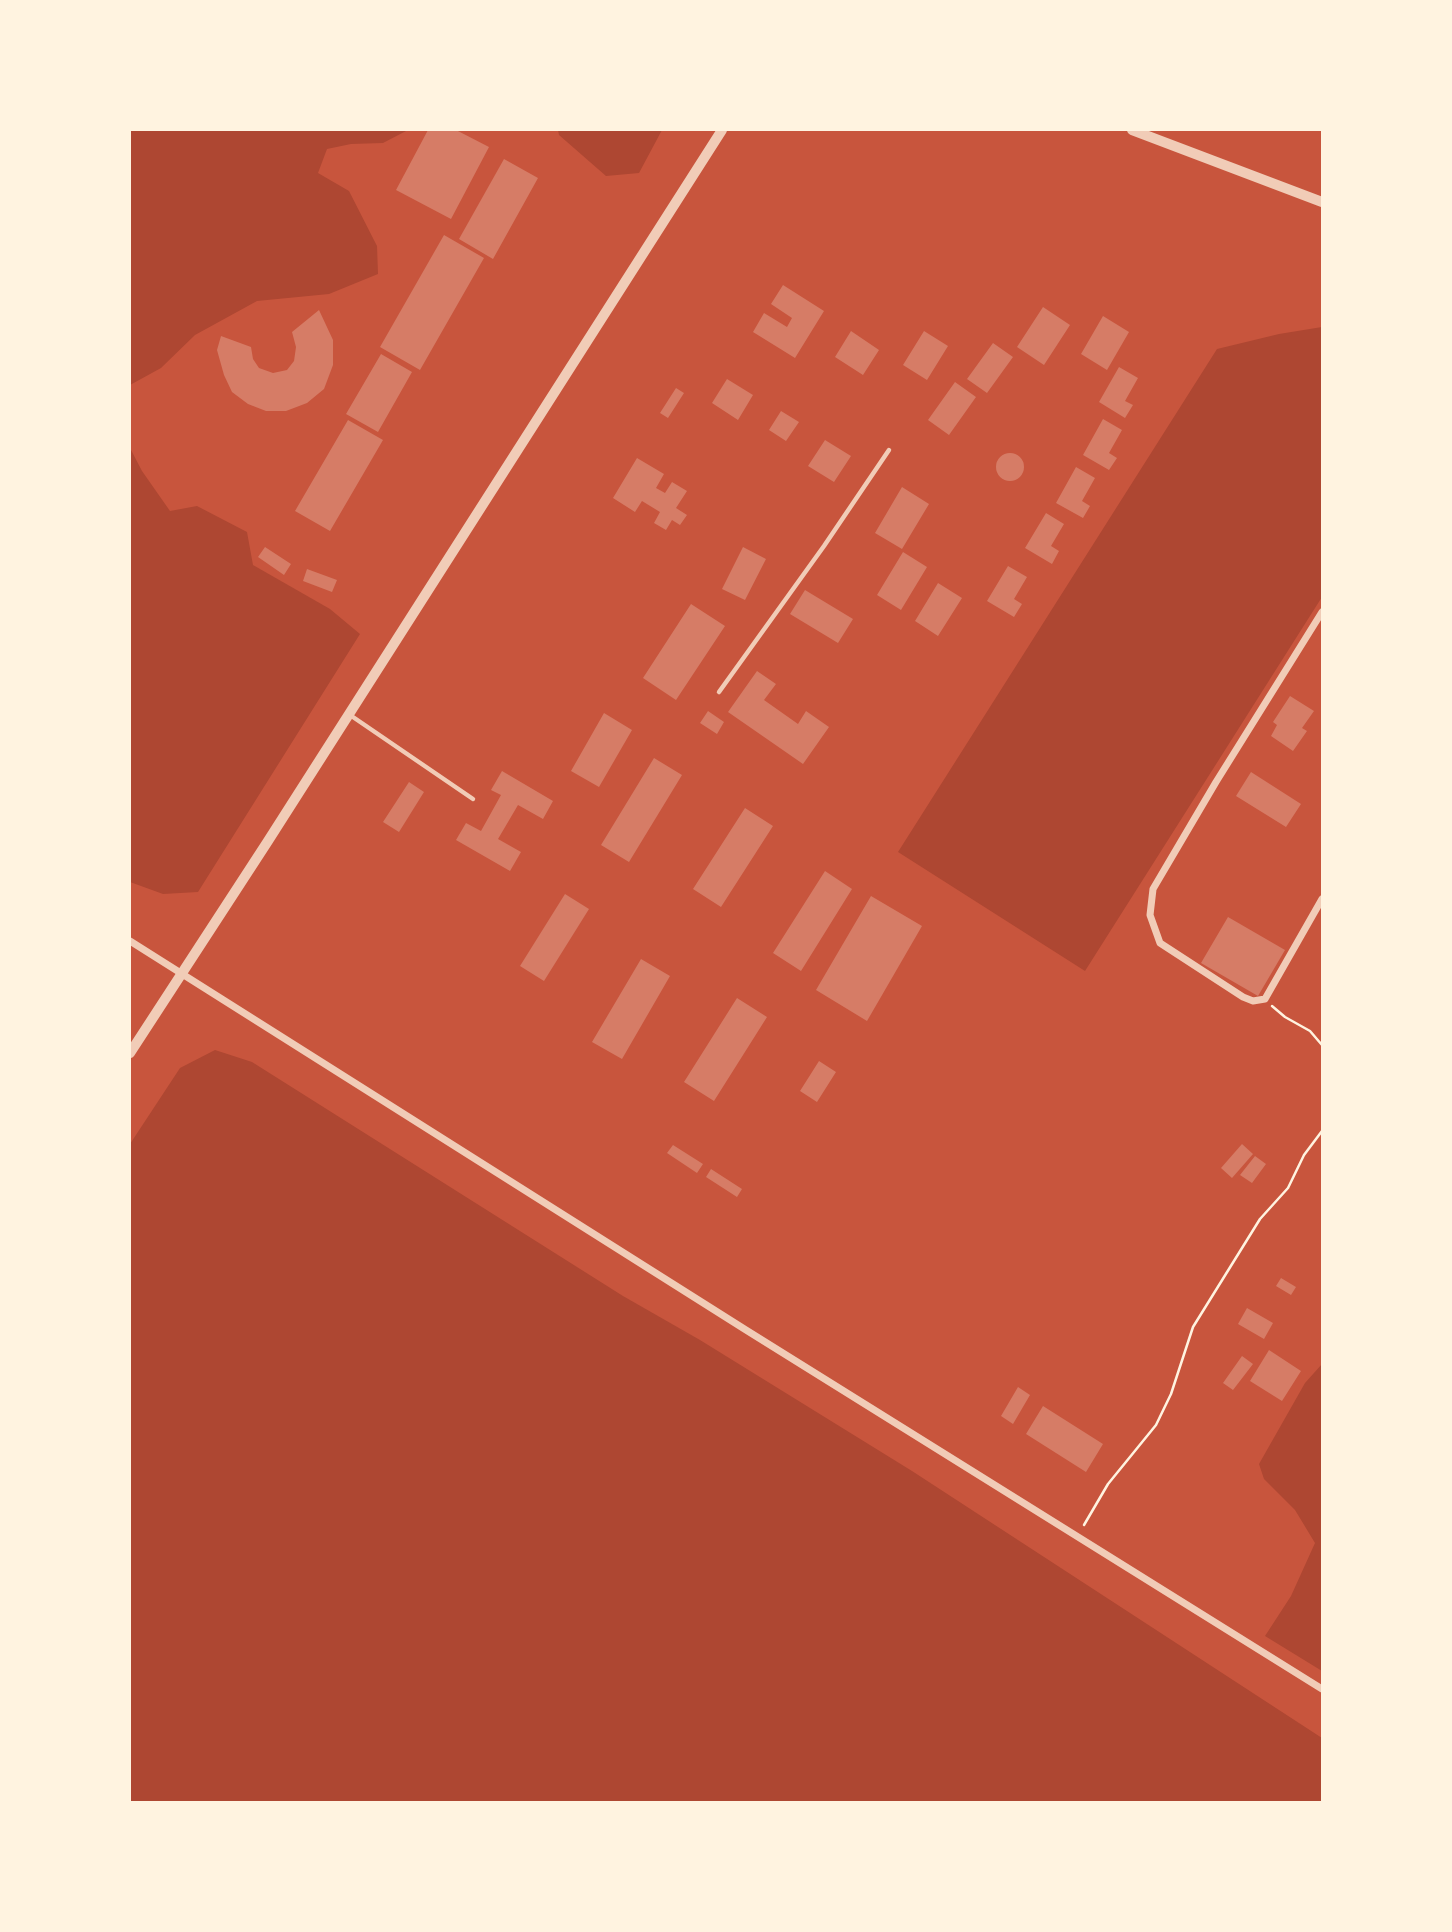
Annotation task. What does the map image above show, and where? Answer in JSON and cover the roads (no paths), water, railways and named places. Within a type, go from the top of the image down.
[{"type":"street","points":[[130,1053],[722,130]]},
{"type":"street","points":[[1132,130],[1322,201]]},
{"type":"street","points":[[1322,612],[1153,889],[1150,915],[1160,943],[1253,1001],[1265,999],[1322,899]]},
{"type":"street","points":[[130,940],[1322,1689]]},
{"type":"lane","points":[[719,692],[889,450]]},
{"type":"lane","points":[[349,715],[472,799]]}]
